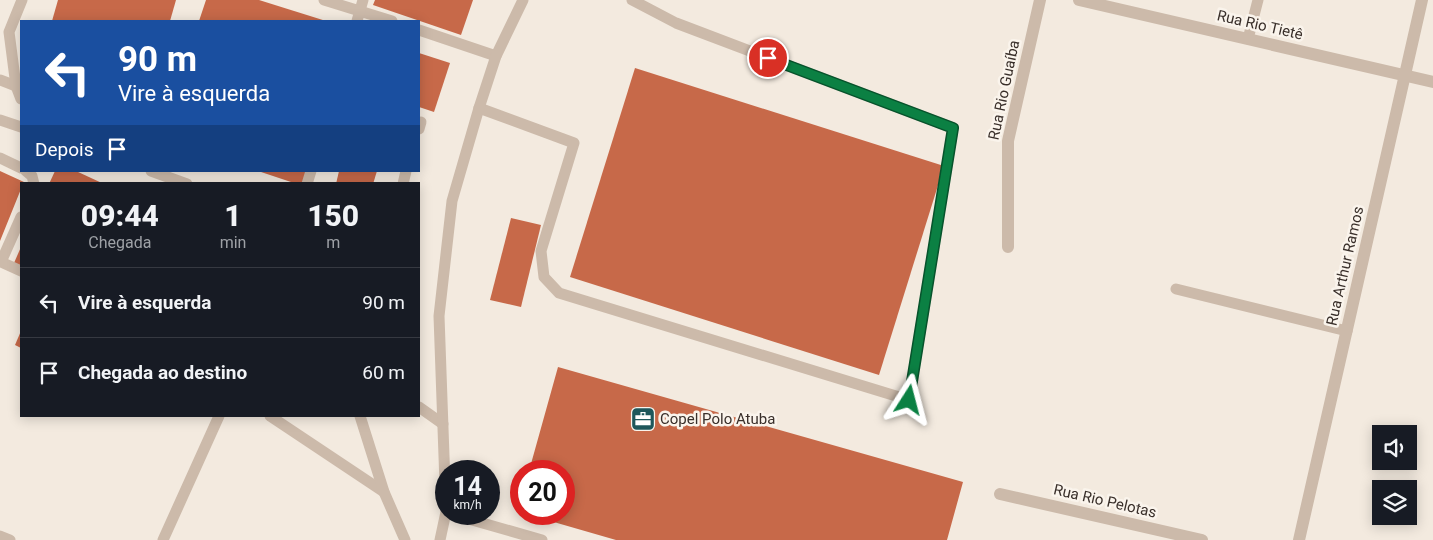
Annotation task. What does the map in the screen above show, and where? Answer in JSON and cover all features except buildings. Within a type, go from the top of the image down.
[{"type":"street","name":"Rua Rio Guaíba","points":[[1008,247],[1008,141],[1040,0]]},
{"type":"street","name":"Rua Rio Tietê","points":[[1079,0],[1433,82]]},
{"type":"street","name":"Rua Arthur Ramos","points":[[1299,540],[1422,0]]},
{"type":"street","name":"Rua Rio Pelotas","points":[[1000,494],[1202,540]]},
{"type":"lane","points":[[20,96],[16,86],[10,32],[22,0]]},
{"type":"lane","points":[[324,0],[389,20]]},
{"type":"lane","points":[[444,460],[439,316],[452,201],[496,56],[523,0]]},
{"type":"lane","points":[[479,108],[574,143],[540,251],[544,276],[559,293],[909,400],[953,128],[676,23],[632,0]]},
{"type":"lane","points":[[1248,39],[1258,0]]},
{"type":"lane","points":[[420,30],[496,56]]},
{"type":"lane","points":[[0,80],[16,86]]},
{"type":"lane","points":[[0,120],[20,127]]},
{"type":"lane","points":[[0,158],[20,168]]},
{"type":"lane","points":[[154,172],[181,182]]},
{"type":"lane","points":[[20,219],[1,262],[20,271]]},
{"type":"lane","points":[[1176,289],[1347,331]]},
{"type":"lane","points":[[420,408],[443,424]]},
{"type":"lane","points":[[163,540],[219,417]]},
{"type":"lane","points":[[272,417],[384,492]]},
{"type":"lane","points":[[360,417],[384,492],[405,540]]},
{"type":"lane","points":[[440,540],[443,525]]},
{"type":"lane","points":[[489,525],[542,540]]},
{"type":"lane","points":[[0,536],[10,540]]},
{"type":"place","name":"Copel Polo Atuba","points":[[643,419]]},
{"type":"route","points":[[768,58],[953,128],[909,400]]}]
